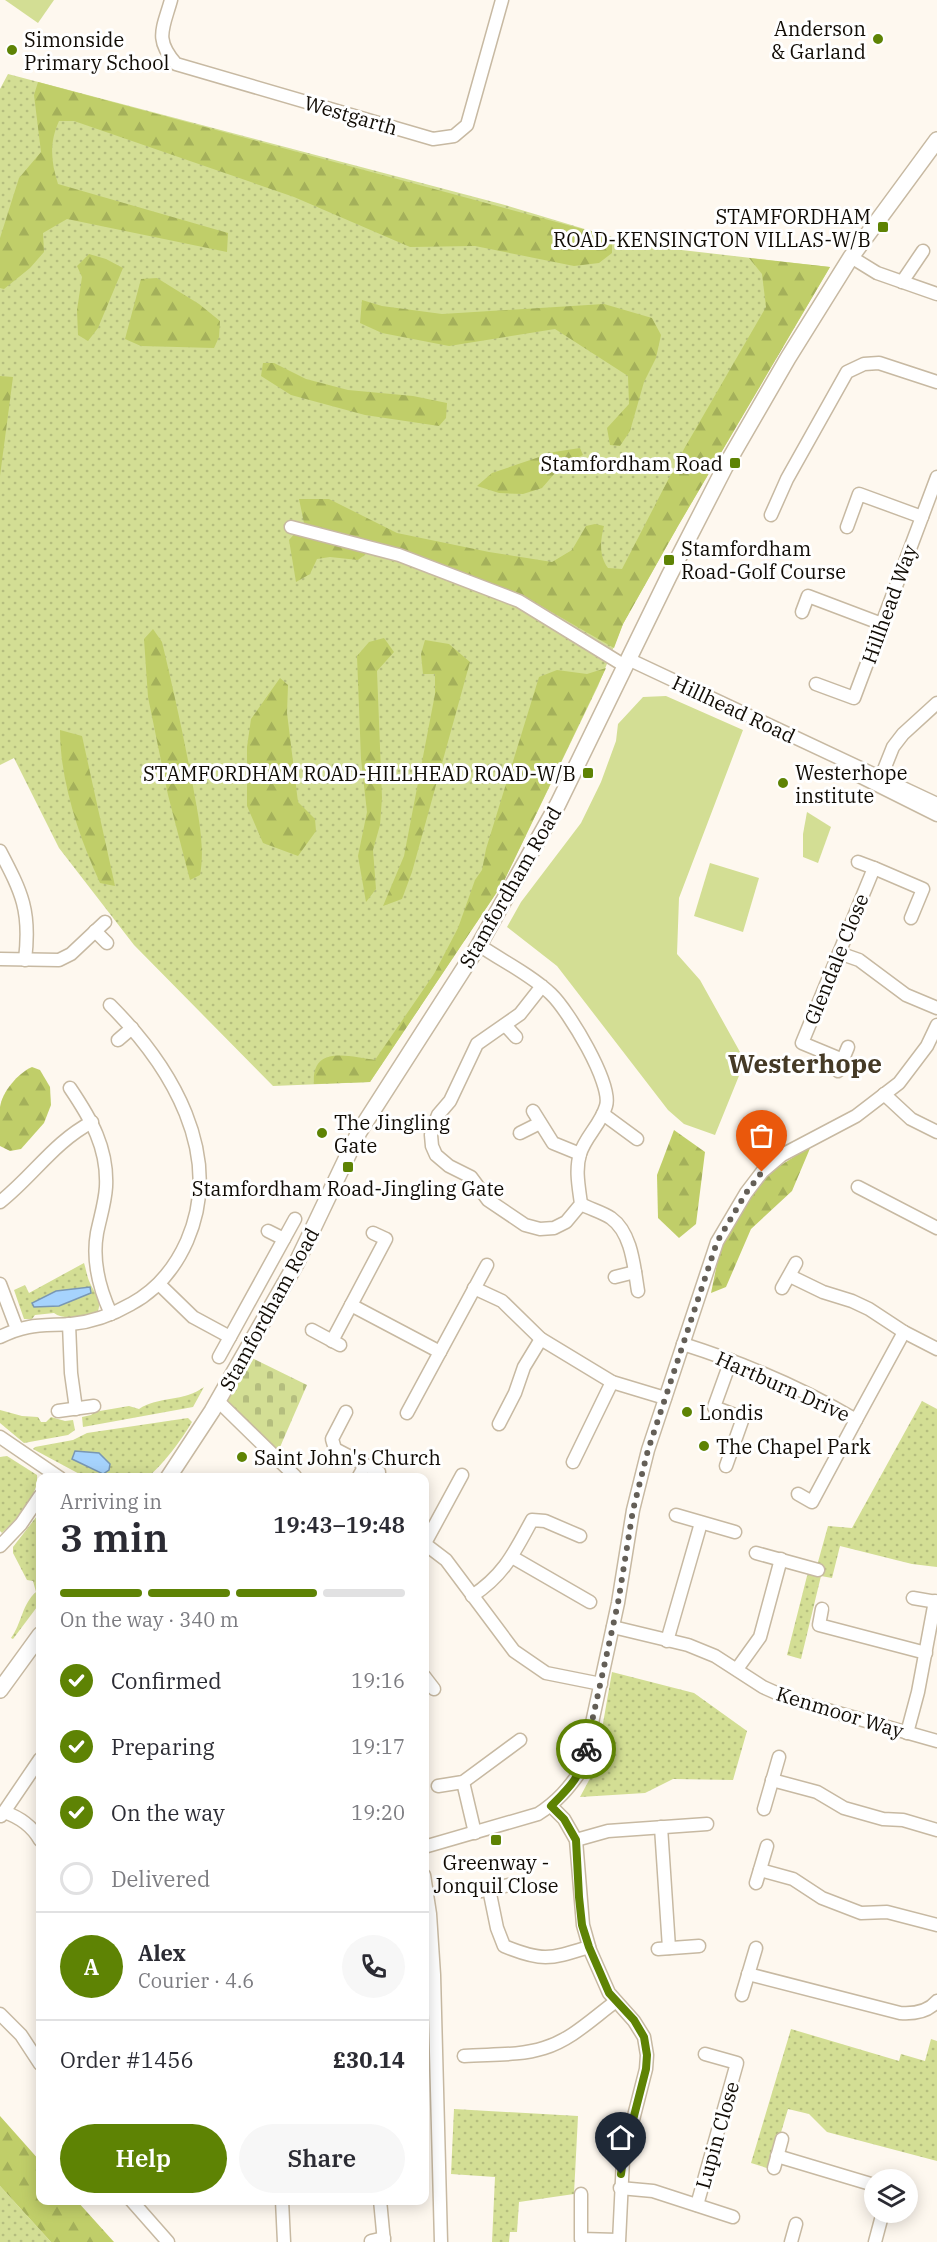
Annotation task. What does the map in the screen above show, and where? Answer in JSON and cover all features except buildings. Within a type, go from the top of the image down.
[{"type":"main road","name":"Stamfordham Road","points":[[171,1473],[218,1401],[297,1262],[359,1132],[479,945],[558,804],[725,467],[788,358],[851,257],[937,140]]},
{"type":"main road","points":[[0,1690],[36,1640]]},
{"type":"street","name":"Westgarth","points":[[171,0],[161,36],[165,51],[176,64],[433,139],[454,136],[467,124],[502,0]]},
{"type":"street","points":[[902,282],[923,251]]},
{"type":"street","points":[[851,257],[877,273],[937,294]]},
{"type":"street","points":[[771,515],[786,479],[848,372],[864,364],[879,363],[937,382]]},
{"type":"street","name":"Hillhead Way","points":[[816,684],[855,698],[937,477]]},
{"type":"street","points":[[847,527],[860,494],[922,517]]},
{"type":"street","name":"Hillhead Road","points":[[291,527],[399,555],[519,601],[627,663],[687,687],[878,782],[937,804]]},
{"type":"street","points":[[802,612],[808,596],[882,624]]},
{"type":"street","points":[[937,703],[903,734],[893,747],[878,782],[937,815]]},
{"type":"street","points":[[0,851],[24,902],[27,927],[25,960]]},
{"type":"street","name":"Glendale Close","points":[[858,862],[923,888],[911,918]]},
{"type":"street","name":"Glendale Close","points":[[848,1047],[840,1066],[802,1043],[874,868]]},
{"type":"street","points":[[0,959],[59,960],[71,954],[105,922]]},
{"type":"street","points":[[95,931],[107,943]]},
{"type":"street","points":[[479,945],[542,986],[562,1007],[597,1065],[605,1084],[607,1104],[580,1154],[577,1173],[580,1204],[566,1222],[554,1228],[540,1229],[525,1225],[488,1200],[471,1177],[449,1166],[436,1155],[431,1135],[438,1115],[450,1101],[477,1044],[520,1014],[542,986]]},
{"type":"street","points":[[839,953],[859,960],[906,995],[937,1008]]},
{"type":"street","points":[[0,1337],[17,1329],[40,1324],[69,1324],[95,1320],[140,1299],[159,1284],[178,1260],[194,1221],[200,1187],[199,1158],[185,1111],[156,1061],[132,1028],[110,1005]]},
{"type":"street","points":[[505,1025],[516,1037]]},
{"type":"street","points":[[429,1846],[538,1814],[551,1806],[568,1790],[582,1769],[627,1557],[633,1510],[648,1450],[717,1242],[746,1193],[762,1172],[782,1155],[856,1116],[899,1083],[927,1046],[937,1025]]},
{"type":"street","points":[[118,1040],[132,1028]]},
{"type":"street","points":[[70,1088],[92,1122],[102,1148],[106,1176],[105,1197],[96,1239],[97,1272],[102,1293],[111,1314]]},
{"type":"street","points":[[884,1094],[911,1119],[937,1132]]},
{"type":"street","points":[[533,1111],[553,1143],[580,1154]]},
{"type":"street","points":[[603,1114],[637,1138]]},
{"type":"street","points":[[0,1202],[30,1175],[58,1144],[92,1122]]},
{"type":"street","points":[[520,1133],[540,1123]]},
{"type":"street","points":[[858,1187],[937,1228]]},
{"type":"street","points":[[580,1204],[609,1217],[622,1230],[631,1252],[638,1291]]},
{"type":"street","points":[[219,1357],[295,1219]]},
{"type":"street","points":[[268,1231],[285,1239]]},
{"type":"street","points":[[312,1330],[336,1343],[351,1305],[386,1239],[373,1233]]},
{"type":"street","points":[[782,1288],[796,1263]]},
{"type":"street","points":[[407,1413],[487,1265]]},
{"type":"street","points":[[615,1277],[635,1272]]},
{"type":"street","points":[[790,1276],[823,1292],[869,1308],[904,1332],[937,1349]]},
{"type":"street","points":[[0,1284],[17,1329]]},
{"type":"street","points":[[159,1284],[193,1317],[230,1337]]},
{"type":"street","points":[[474,1288],[502,1301],[541,1339],[612,1382],[665,1398]]},
{"type":"street","points":[[351,1305],[440,1352]]},
{"type":"street","points":[[69,1324],[71,1373],[76,1409]]},
{"type":"street","name":"Hartburn Drive","points":[[683,1344],[731,1360],[784,1382],[856,1420],[904,1332]]},
{"type":"street","points":[[499,1424],[515,1393],[524,1366],[541,1339]]},
{"type":"street","points":[[726,1466],[744,1418],[714,1407],[731,1360]]},
{"type":"street","points":[[573,1462],[612,1382]]},
{"type":"street","points":[[218,1401],[292,1473]]},
{"type":"street","points":[[58,1412],[94,1406]]},
{"type":"street","points":[[346,1412],[332,1439],[335,1449],[379,1472]]},
{"type":"street","points":[[798,1494],[812,1502],[856,1420]]},
{"type":"street","points":[[1,1439],[52,1473]]},
{"type":"street","points":[[361,1473],[365,1465]]},
{"type":"street","points":[[429,1537],[462,1475]]},
{"type":"street","points":[[0,1546],[21,1524],[36,1502]]},
{"type":"street","points":[[676,1515],[735,1533]]},
{"type":"street","points":[[472,1596],[487,1586],[506,1568],[532,1520],[545,1521],[580,1536]]},
{"type":"street","points":[[667,1641],[701,1523]]},
{"type":"street","points":[[429,1548],[446,1560],[514,1651],[546,1673],[601,1684]]},
{"type":"street","points":[[756,1553],[818,1570]]},
{"type":"street","points":[[512,1557],[590,1602]]},
{"type":"street","points":[[737,1669],[760,1637],[781,1559]]},
{"type":"street","points":[[907,1733],[936,1601],[913,1598]]},
{"type":"street","points":[[822,1609],[819,1625],[926,1653]]},
{"type":"street","name":"Kenmoor Way","points":[[613,1627],[688,1645],[715,1656],[763,1688],[792,1700],[937,1741]]},
{"type":"street","points":[[429,1682],[434,1689]]},
{"type":"street","points":[[438,1786],[463,1782],[520,1740]]},
{"type":"street","points":[[764,1809],[779,1757]]},
{"type":"street","points":[[36,1765],[2,1814],[15,1816],[27,1824],[36,1835]]},
{"type":"street","points":[[772,1780],[816,1792],[844,1808],[883,1819],[903,1820],[937,1830]]},
{"type":"street","points":[[463,1782],[475,1833]]},
{"type":"street","points":[[551,1806],[564,1819],[576,1840],[582,1925],[589,1947],[609,1993],[634,2020],[644,2037],[647,2055],[646,2069],[623,2159],[618,2241],[581,2239],[581,2194]]},
{"type":"street","points":[[576,1840],[608,1831],[707,1824]]},
{"type":"street","points":[[660,1827],[664,1948],[699,1946]]},
{"type":"street","points":[[756,1883],[766,1846]]},
{"type":"street","points":[[760,1870],[794,1879],[822,1898],[861,1913],[887,1912],[937,1925]]},
{"type":"street","points":[[518,1883],[483,1890],[504,1946],[528,1956],[552,1958],[589,1947]]},
{"type":"street","points":[[429,1908],[429,1974],[441,2242]]},
{"type":"street","points":[[742,1995],[756,1948]]},
{"type":"street","points":[[748,1974],[900,2013],[924,2010],[932,2007],[937,2001]]},
{"type":"street","points":[[464,2056],[520,2053],[544,2048],[567,2037],[615,2002]]},
{"type":"street","points":[[0,2014],[36,2052]]},
{"type":"street","name":"Lupin Close","points":[[697,2205],[737,2063],[705,2054]]},
{"type":"street","points":[[782,2139],[776,2162],[864,2184]]},
{"type":"street","points":[[620,2188],[653,2191],[733,2217]]},
{"type":"street","points":[[135,2205],[168,2242]]},
{"type":"street","points":[[282,2205],[284,2242]]},
{"type":"street","points":[[371,2241],[384,2240],[380,2205]]},
{"type":"street","points":[[875,2242],[880,2223]]},
{"type":"street","points":[[791,2242],[796,2224]]},
{"type":"green space","points":[[5,0],[54,0],[38,23]]},
{"type":"green space","points":[[8,74],[505,205],[638,245],[830,267],[623,624],[598,686],[503,883],[370,1082],[273,1086],[134,945],[59,848],[14,758],[0,765],[0,89]]},
{"type":"green space","points":[[38,82],[612,237],[612,253],[599,263],[574,266],[475,246],[410,247],[294,197],[74,121],[59,121],[52,152],[58,184],[228,233],[227,252],[67,219],[43,233],[44,252],[30,268],[4,289],[0,288],[0,238],[19,178],[41,152],[34,95]]},
{"type":"green space","points":[[89,254],[106,259],[123,268],[98,328],[88,341],[78,335],[77,310],[82,277],[77,266]]},
{"type":"green space","points":[[749,258],[830,267],[678,526],[623,624],[614,648],[522,595],[379,544],[358,560],[330,557],[317,559],[310,574],[296,582],[289,540],[304,523],[299,499],[329,499],[397,533],[552,562],[572,550],[586,526],[595,524],[604,526],[601,548],[608,568],[622,569],[684,449],[766,307],[762,274]]},
{"type":"green space","points":[[157,278],[199,304],[220,321],[219,337],[214,348],[141,346],[125,339],[141,279]]},
{"type":"green space","points":[[362,300],[382,306],[442,314],[604,304],[652,318],[661,335],[656,358],[644,382],[630,431],[620,446],[610,445],[607,428],[629,404],[628,376],[555,329],[449,346],[382,333],[360,323]]},
{"type":"green space","points":[[263,363],[274,363],[306,379],[348,390],[413,396],[447,403],[446,418],[439,426],[365,415],[291,395],[261,376]]},
{"type":"green space","points":[[0,376],[13,377],[0,476]]},
{"type":"green space","points":[[580,448],[583,455],[562,465],[542,488],[523,494],[499,493],[477,486],[492,473],[554,452]]},
{"type":"green space","points":[[153,629],[162,642],[199,823],[202,844],[200,875],[190,880],[168,795],[148,697],[144,639]]},
{"type":"green space","points":[[384,638],[394,652],[377,671],[382,798],[380,825],[373,850],[376,889],[366,902],[358,856],[367,812],[361,759],[357,656],[369,642]]},
{"type":"green space","points":[[425,640],[449,644],[470,662],[412,872],[402,899],[383,906],[404,856],[435,694],[435,674],[423,674],[421,654]]},
{"type":"green space","points":[[606,668],[503,883],[370,1082],[314,1084],[315,1071],[319,1063],[326,1058],[344,1056],[375,1060],[434,974],[458,928],[475,880],[482,870],[486,849],[539,677],[557,670],[587,674]]},
{"type":"green space","points":[[280,678],[288,685],[287,713],[298,802],[315,819],[316,831],[298,856],[263,843],[247,806],[247,747],[251,719]]},
{"type":"green space","points":[[666,696],[743,730],[679,898],[677,954],[700,980],[745,1061],[715,1135],[684,1124],[668,1110],[557,966],[507,927],[521,902],[581,823],[601,782],[616,741],[618,724],[643,697]]},
{"type":"green space","points":[[60,730],[82,736],[115,886],[100,883],[78,828],[63,769]]},
{"type":"green space","points":[[807,812],[831,827],[818,863],[803,857],[803,834]]},
{"type":"green space","points":[[710,863],[759,878],[743,932],[694,916]]},
{"type":"green space","points":[[32,1067],[40,1070],[50,1087],[51,1105],[44,1123],[21,1149],[10,1151],[0,1146],[1,1101],[21,1074]]},
{"type":"green space","points":[[674,1130],[705,1152],[696,1224],[679,1238],[658,1218],[657,1175]]},
{"type":"green space","points":[[811,1146],[792,1191],[751,1229],[726,1287],[711,1293],[720,1249],[746,1203],[770,1172]]},
{"type":"green space","points":[[84,1263],[98,1300],[98,1311],[75,1317],[63,1317],[54,1313],[24,1319],[14,1290],[25,1285],[29,1293]]},
{"type":"green space","points":[[248,1356],[307,1385],[277,1454],[228,1407],[225,1399]]},
{"type":"green space","points":[[204,1387],[193,1407],[83,1427],[82,1417],[94,1412],[129,1406],[139,1409],[154,1402],[188,1395]]},
{"type":"green space","points":[[922,1401],[937,1409],[937,1567],[912,1564],[840,1546],[832,1578],[821,1576],[801,1659],[787,1655],[807,1576],[818,1562],[828,1526],[852,1528]]},
{"type":"green space","points":[[0,1410],[22,1416],[38,1417],[41,1422],[46,1422],[51,1417],[65,1421],[73,1420],[75,1430],[68,1435],[24,1443],[0,1423]]},
{"type":"green space","points":[[188,1418],[192,1422],[166,1458],[152,1473],[78,1473],[33,1449],[73,1440],[87,1433]]},
{"type":"green space","points":[[7,1456],[36,1474],[36,1486],[31,1499],[2,1533],[0,1531],[0,1457]]},
{"type":"green space","points":[[36,1517],[36,1592],[33,1581],[27,1580],[13,1553],[13,1547]]},
{"type":"green space","points":[[36,1592],[36,1608],[13,1639],[11,1638],[31,1597]]},
{"type":"green space","points":[[612,1672],[694,1693],[747,1731],[733,1780],[673,1779],[645,1793],[580,1797],[595,1769]]},
{"type":"green space","points":[[791,2029],[899,2061],[901,2054],[925,2061],[931,2039],[937,2041],[937,2161],[827,2132],[809,2114],[788,2109],[770,2169],[751,2163]]},
{"type":"green space","points":[[454,2109],[578,2116],[574,2194],[519,2202],[517,2232],[510,2232],[509,2242],[492,2242],[495,2177],[451,2174]]},
{"type":"green space","points":[[0,2116],[36,2156],[36,2205],[81,2205],[114,2242],[51,2242],[0,2186]]},
{"type":"green space","points":[[0,2186],[51,2242],[0,2242]]},
{"type":"water","points":[[90,1287],[91,1293],[59,1306],[34,1307],[32,1303],[56,1291]]},
{"type":"water","points":[[75,1451],[99,1453],[110,1464],[109,1470],[101,1473],[72,1459]]},
{"type":"way so far","points":[[586,1749],[618,1603],[633,1510],[648,1450],[717,1242],[746,1193],[762,1172]]},
{"type":"place","name":"Anderson & Garland","points":[[878,39]]},
{"type":"place","name":"Simonside Primary School","points":[[12,50]]},
{"type":"place","name":"STAMFORDHAM ROAD-KENSINGTON VILLAS-W/B","points":[[883,227]]},
{"type":"place","name":"Stamfordham Road","points":[[735,463]]},
{"type":"place","name":"Stamfordham Road-Golf Course","points":[[669,560]]},
{"type":"place","name":"STAMFORDHAM ROAD-HILLHEAD ROAD-W/B","points":[[588,773]]},
{"type":"place","name":"Westerhope institute","points":[[783,783]]},
{"type":"place","name":"The Jingling Gate","points":[[322,1133]]},
{"type":"place","name":"Stamfordham Road-Jingling Gate","points":[[348,1167]]},
{"type":"place","name":"Londis","points":[[687,1412]]},
{"type":"place","name":"The Chapel Park","points":[[704,1446]]},
{"type":"place","name":"Saint John's Church","points":[[242,1457]]},
{"type":"place","name":"Greenway - Jonquil Close","points":[[496,1840]]},
{"type":"district","name":"Westerhope","points":[[805,1063]]},
{"type":"route","points":[[586,1749],[582,1769],[568,1790],[551,1806],[564,1819],[576,1840],[582,1925],[598,1971],[615,2002],[634,2020],[644,2037],[647,2055],[646,2069],[621,2174]]}]
